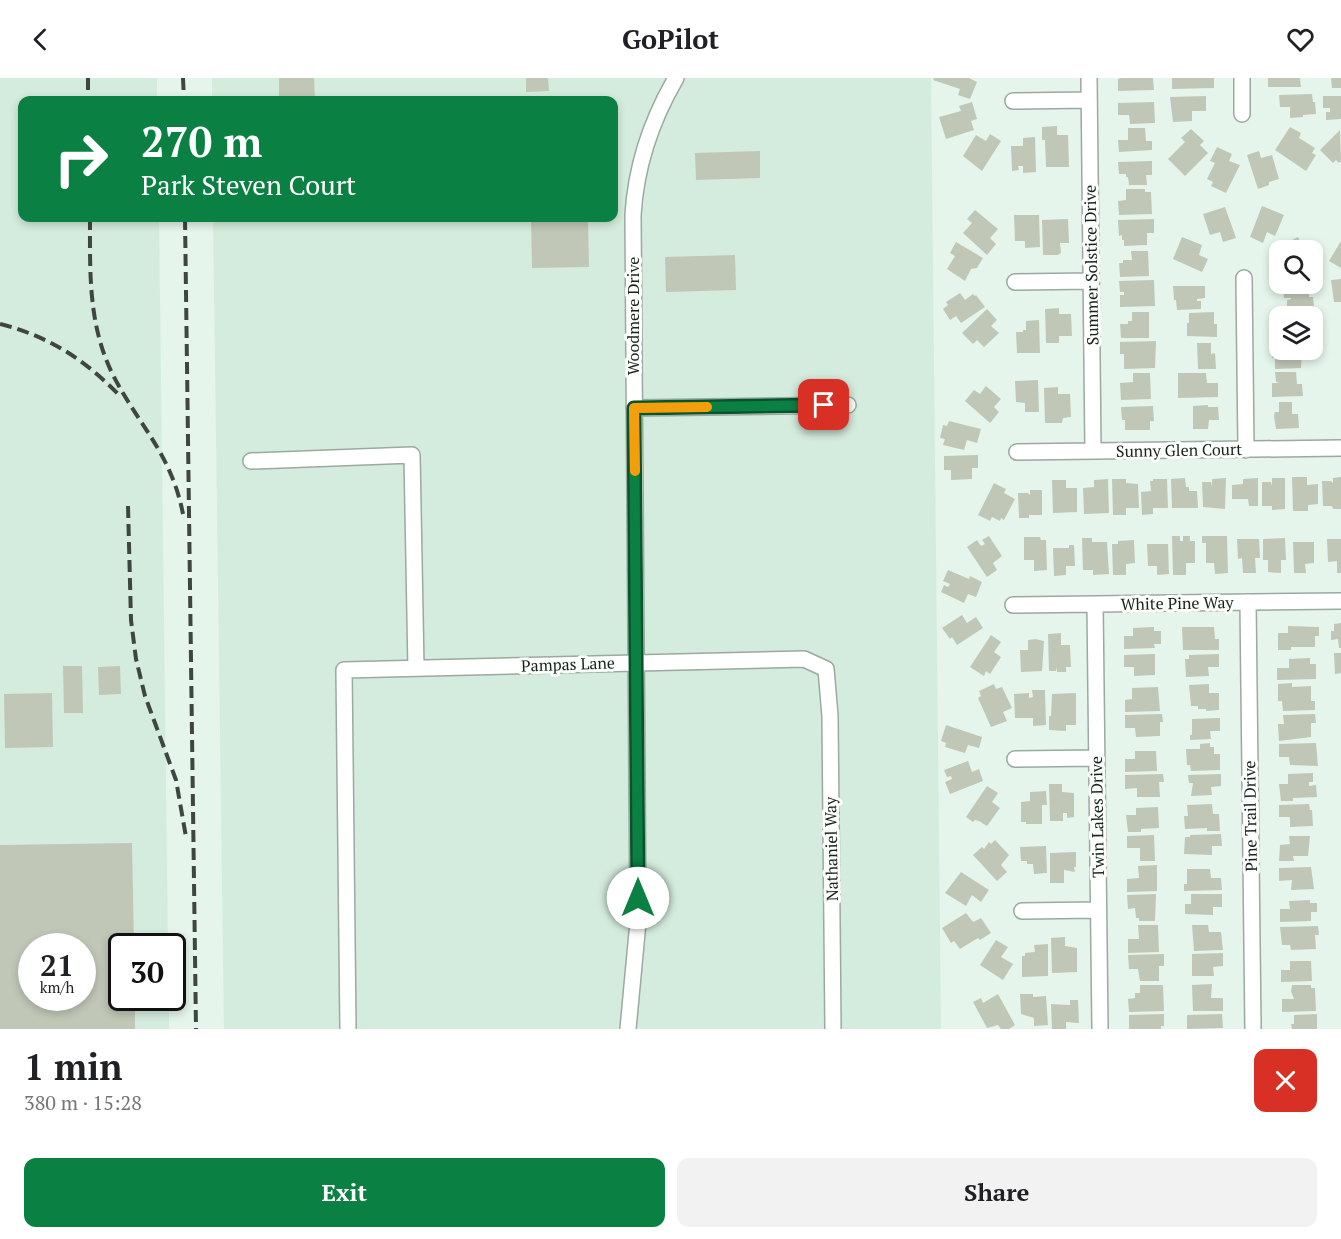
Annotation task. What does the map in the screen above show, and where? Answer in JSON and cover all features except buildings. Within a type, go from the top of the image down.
[{"type":"street","name":"Woodmere Drive","points":[[628,1029],[638,922],[633,229],[636,182],[644,149],[653,122],[676,78]]},
{"type":"street","name":"Summer Solstice Drive","points":[[1089,78],[1094,451]]},
{"type":"street","points":[[1242,78],[1242,114]]},
{"type":"street","points":[[1013,100],[1089,100]]},
{"type":"street","points":[[1244,278],[1246,450]]},
{"type":"street","points":[[1015,282],[1091,281]]},
{"type":"street","points":[[634,408],[848,405]]},
{"type":"street","name":"Sunny Glen Court","points":[[1017,452],[1341,448]]},
{"type":"street","points":[[251,461],[412,455],[416,668]]},
{"type":"street","name":"White Pine Way","points":[[1013,605],[1341,601]]},
{"type":"street","name":"Pine Trail Drive","points":[[1248,602],[1253,1029]]},
{"type":"street","name":"Twin Lakes Drive","points":[[1095,604],[1100,1029]]},
{"type":"street","name":"Pampas Lane","points":[[348,1029],[344,670],[804,659],[826,669]]},
{"type":"street","name":"Nathaniel Way","points":[[826,669],[830,716],[833,1029]]},
{"type":"street","points":[[1015,759],[1097,758]]},
{"type":"street","points":[[1022,911],[1098,910]]},
{"type":"shaded area","points":[[0,78],[157,78],[157,96],[18,96],[18,222],[159,222],[168,933],[108,933],[108,1011],[169,1011],[169,1029],[0,1029]]},
{"type":"shaded area","points":[[212,78],[931,78],[941,1029],[224,1029],[213,222],[618,222],[618,96],[212,96]]},
{"type":"railway","points":[[88,78],[88,96]]},
{"type":"railway","points":[[183,78],[184,96]]},
{"type":"railway","points":[[90,222],[92,298],[105,356],[123,393],[171,474],[183,514]]},
{"type":"railway","points":[[185,222],[196,1029]]},
{"type":"railway","points":[[0,324],[34,335],[64,350],[92,370],[118,394]]},
{"type":"railway","points":[[128,506],[131,620],[136,659],[145,696],[176,780],[186,837]]},
{"type":"slow traffic","points":[[635,471],[634,408],[707,407]]},
{"type":"route","points":[[638,898],[634,408],[824,405]]}]
